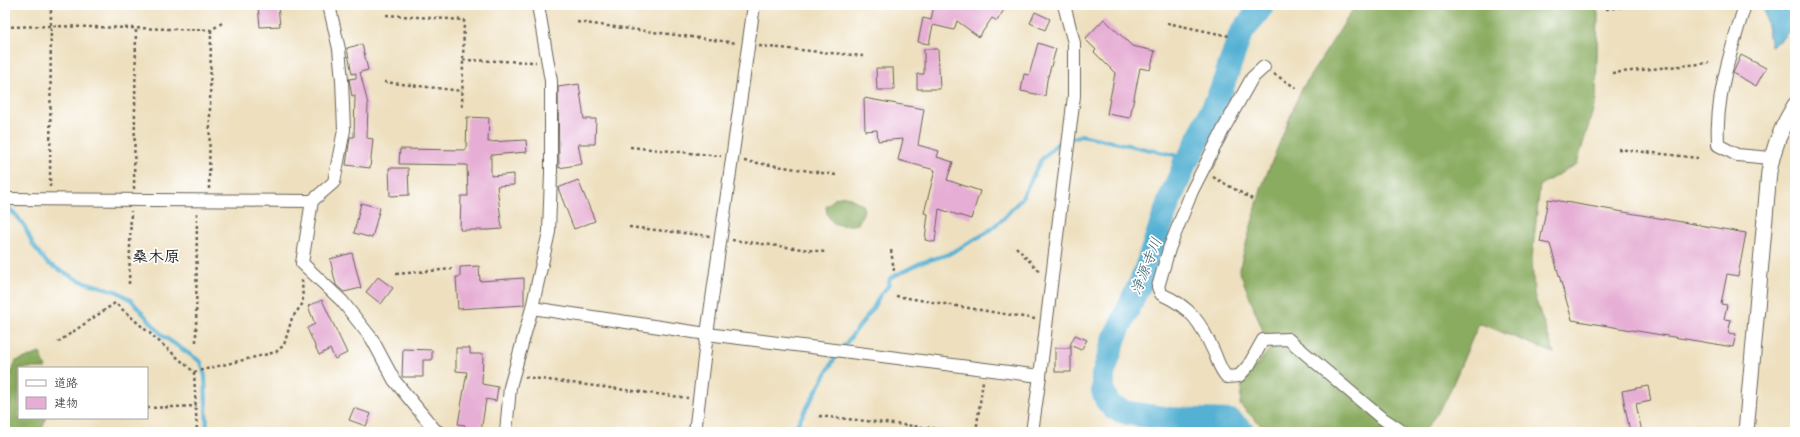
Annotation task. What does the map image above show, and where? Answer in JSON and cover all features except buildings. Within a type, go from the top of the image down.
[{"type":"street","points":[[329,5],[338,49],[342,80],[344,130],[334,182],[312,201],[302,263],[342,301],[372,339],[394,380],[435,430],[439,432]]},
{"type":"street","points":[[506,432],[510,387],[532,308],[549,232],[551,174],[551,81],[538,5]]},
{"type":"street","points":[[700,431],[707,334],[754,5]]},
{"type":"street","points":[[1032,432],[1074,96],[1074,43],[1064,5]]},
{"type":"street","points":[[1744,5],[1725,70],[1717,127],[1718,145],[1737,155],[1771,158]]},
{"type":"street","points":[[1264,67],[1252,78],[1202,172],[1170,249],[1158,287],[1161,294],[1177,301],[1199,321],[1222,372],[1227,377],[1239,376],[1263,340],[1288,339],[1379,416],[1403,432]]},
{"type":"street","points":[[1746,432],[1771,158],[1782,128],[1795,104]]},
{"type":"street","points":[[5,199],[312,201]]},
{"type":"street","points":[[532,308],[707,334],[1040,376]]},
{"type":"path","points":[[50,190],[51,5]]},
{"type":"path","points":[[1606,9],[1639,5]]},
{"type":"path","points":[[386,15],[464,20],[462,107]]},
{"type":"path","points":[[576,22],[738,43]]},
{"type":"path","points":[[5,27],[51,26],[211,30],[222,23]]},
{"type":"path","points":[[1168,23],[1229,36]]},
{"type":"path","points":[[134,189],[136,28]]},
{"type":"path","points":[[209,189],[211,30]]},
{"type":"path","points":[[757,46],[863,56]]},
{"type":"path","points":[[463,60],[541,62]]},
{"type":"path","points":[[1612,73],[1709,63]]},
{"type":"path","points":[[1264,67],[1298,89]]},
{"type":"path","points":[[384,82],[462,91]]},
{"type":"path","points":[[630,147],[722,156]]},
{"type":"path","points":[[1618,149],[1698,158]]},
{"type":"path","points":[[742,160],[836,175]]},
{"type":"path","points":[[1202,172],[1254,200]]},
{"type":"path","points":[[129,284],[131,210]]},
{"type":"path","points":[[196,342],[197,210]]},
{"type":"path","points":[[628,227],[711,236]]},
{"type":"path","points":[[732,240],[825,252]]},
{"type":"path","points":[[1016,247],[1040,272]]},
{"type":"path","points":[[891,250],[894,271]]},
{"type":"path","points":[[194,372],[276,352],[284,345],[292,318],[302,303],[302,263]]},
{"type":"path","points":[[396,274],[452,269]]},
{"type":"path","points":[[896,296],[1035,319]]},
{"type":"path","points":[[58,342],[115,303],[194,372],[197,432]]},
{"type":"path","points":[[5,340],[9,342]]},
{"type":"path","points":[[520,376],[690,399]]},
{"type":"path","points":[[976,432],[984,377]]},
{"type":"path","points":[[148,408],[196,406]]},
{"type":"path","points":[[819,416],[969,432]]},
{"type":"path","points":[[700,431],[718,432]]},
{"type":"green space","points":[[1356,5],[1595,5],[1598,13],[1596,100],[1577,164],[1540,185],[1532,258],[1534,295],[1554,353],[1479,323],[1446,400],[1424,432],[1268,432],[1240,405],[1242,382],[1270,349],[1239,270],[1262,186],[1301,90]]},
{"type":"green space","points":[[846,196],[862,204],[864,211],[858,224],[841,225],[836,224],[829,219],[826,207],[835,198]]},
{"type":"green space","points":[[40,353],[46,367],[18,367],[18,419],[46,419],[41,432],[5,432],[5,403],[11,404],[7,384],[16,361]]},
{"type":"water","points":[[1763,5],[1795,5],[1795,24],[1782,39],[1771,46]]},
{"type":"waterway","name":"浄源寺川","points":[[1243,432],[1231,421],[1170,419],[1128,413],[1113,408],[1107,401],[1103,391],[1103,375],[1115,337],[1143,277],[1170,199],[1184,164],[1192,153],[1222,88],[1240,35],[1263,5]]},
{"type":"waterway","points":[[793,432],[836,356],[872,310],[880,295],[888,286],[890,278],[920,263],[949,254],[986,233],[1003,219],[1022,198],[1041,160],[1057,144],[1081,135],[1188,158]]},
{"type":"waterway","points":[[5,205],[16,215],[25,227],[33,245],[47,263],[78,280],[118,292],[131,300],[163,336],[201,362],[205,376],[207,432]]},
{"type":"district","name":"桑木原","points":[[156,256]]}]
